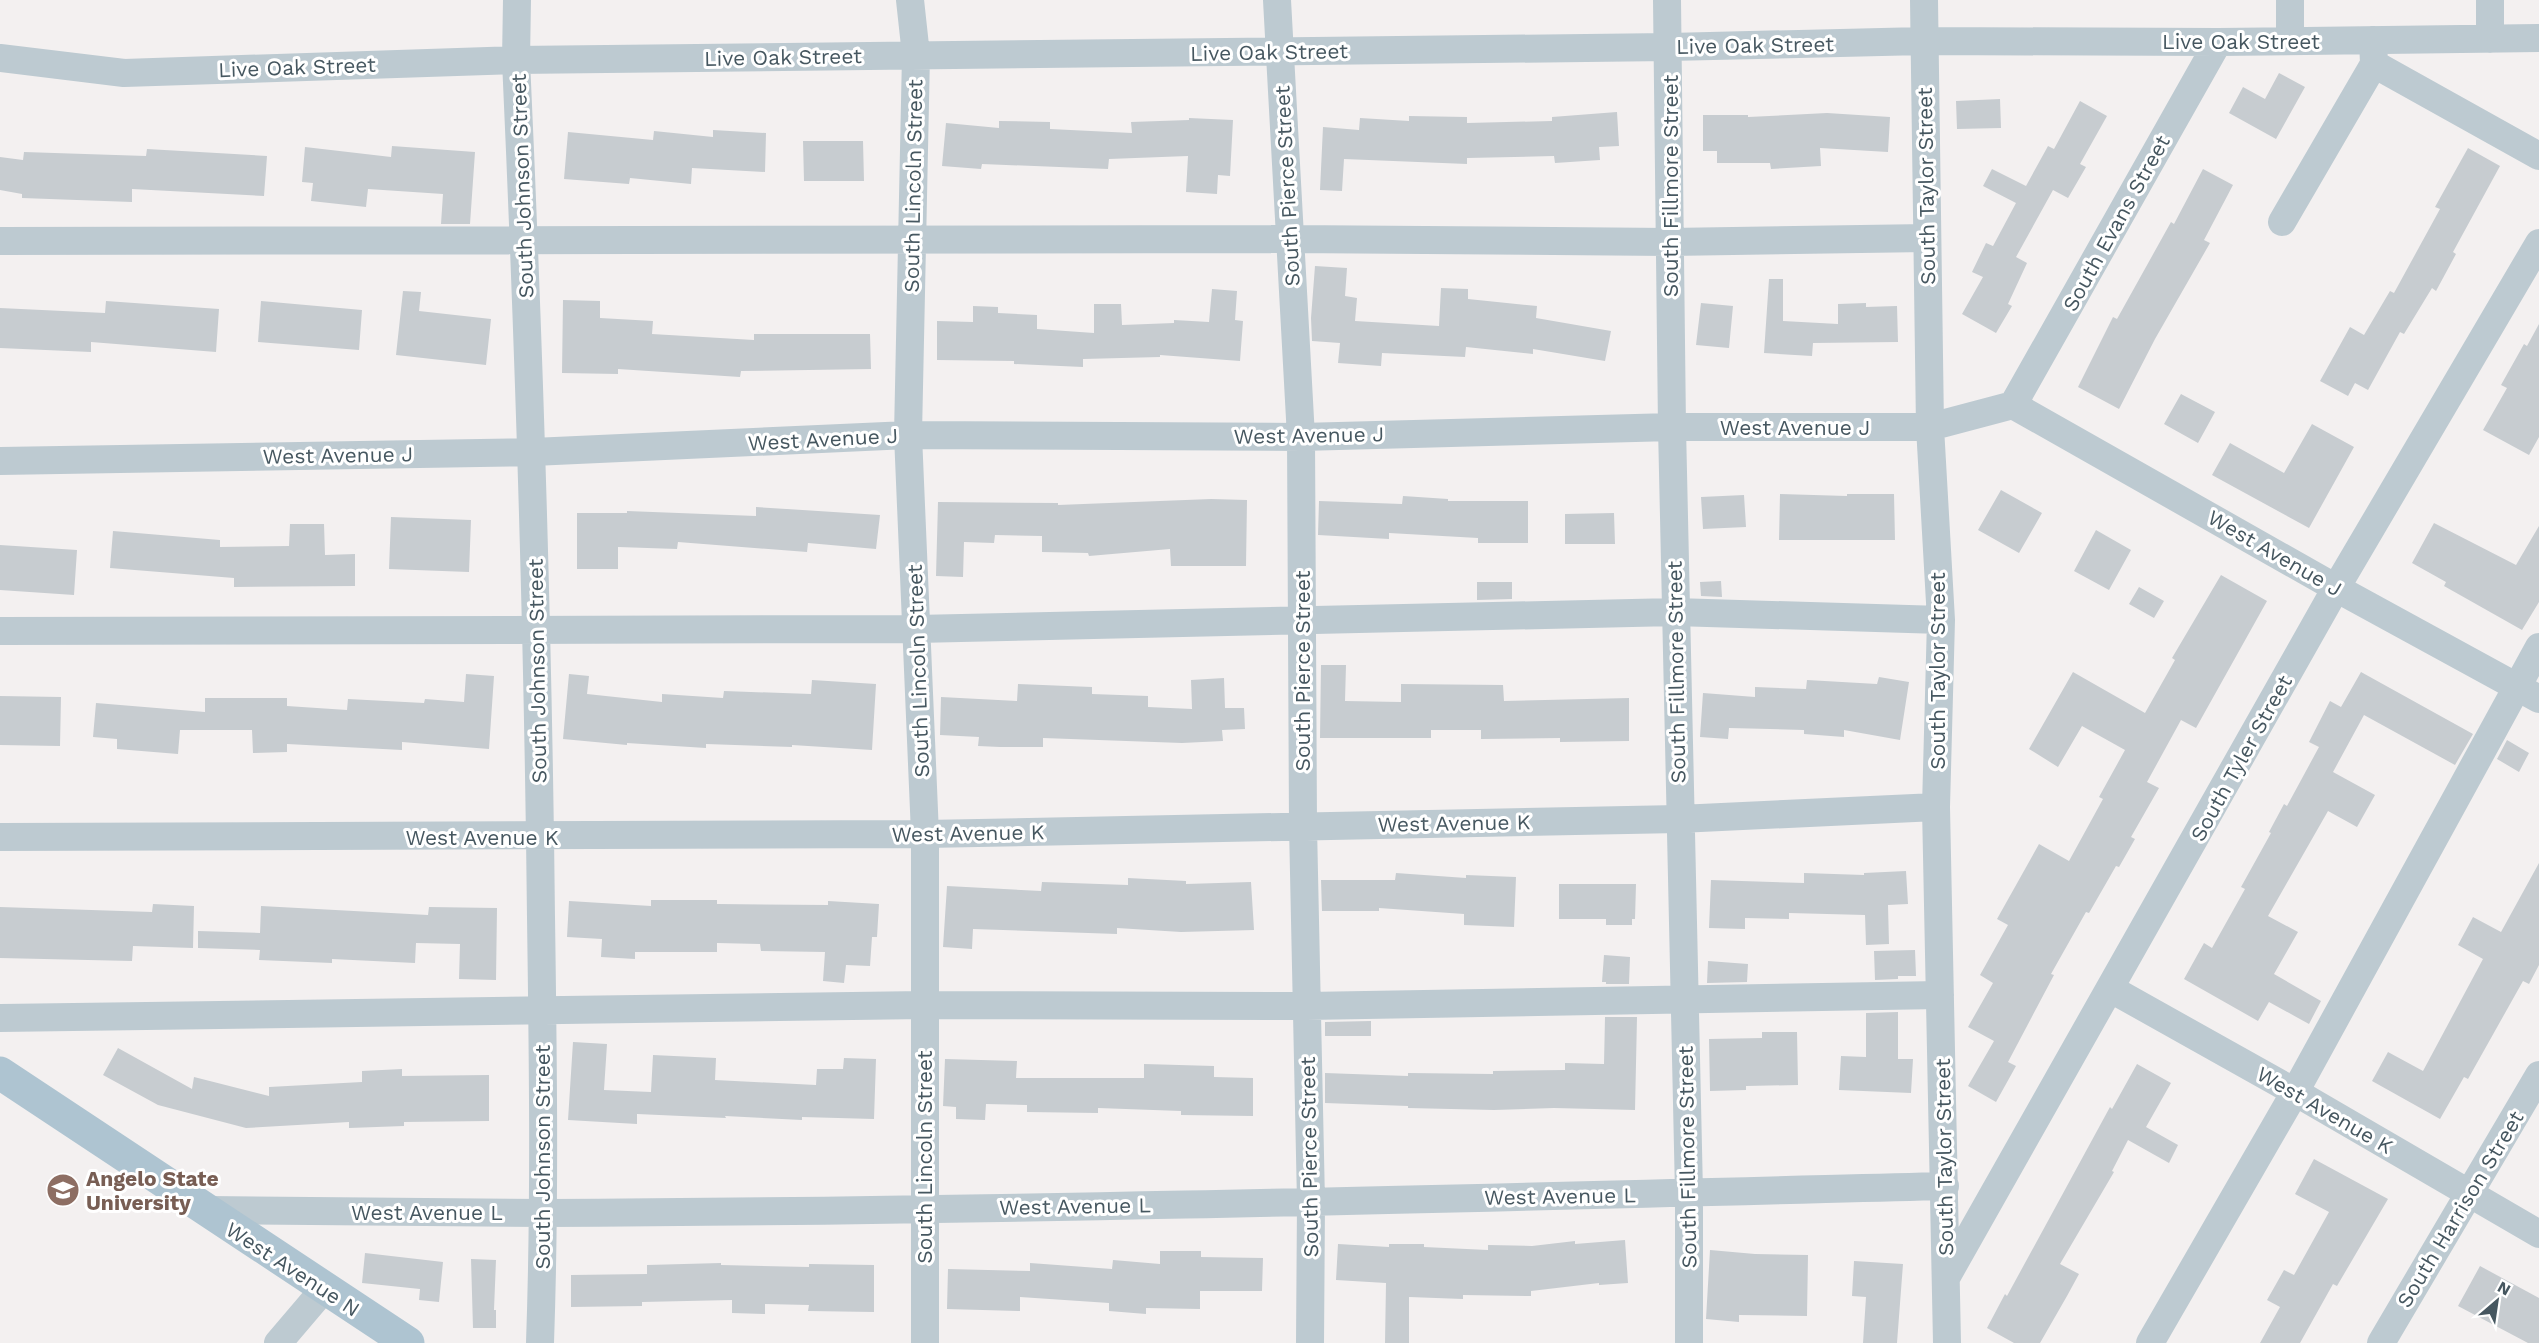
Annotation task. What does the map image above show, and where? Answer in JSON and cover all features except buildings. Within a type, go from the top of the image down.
[{"type":"main road","name":"West Avenue N","points":[[0,1073],[408,1343]]},
{"type":"street","name":"South Johnson Street","points":[[516,0],[516,60],[533,452],[540,837],[544,1213],[540,1343]]},
{"type":"street","name":"South Lincoln Street","points":[[910,0],[916,55],[908,435],[925,834],[925,1343]]},
{"type":"street","name":"South Pierce Street","points":[[1277,0],[1300,437],[1303,826],[1311,1202],[1310,1343]]},
{"type":"street","name":"South Fillmore Street","points":[[1667,0],[1675,612],[1689,1193],[1689,1343]]},
{"type":"street","name":"South Taylor Street","points":[[1924,0],[1930,427],[1941,620],[1936,807],[1947,1343]]},
{"type":"street","points":[[2290,0],[2290,41]]},
{"type":"street","points":[[2490,0],[2490,39]]},
{"type":"street","name":"Live Oak Street","points":[[0,58],[124,73],[516,60],[1669,47],[1923,41],[2290,41],[2373,52],[2490,39],[2539,38]]},
{"type":"street","name":"South Evans Street","points":[[2013,405],[2218,42]]},
{"type":"street","points":[[2282,222],[2373,52],[2539,156]]},
{"type":"street","points":[[0,241],[1290,239],[1670,242],[1927,238]]},
{"type":"street","name":"South Tyler Street","points":[[1947,1276],[2336,588],[2539,243]]},
{"type":"street","name":"West Avenue J","points":[[0,460],[533,452],[908,435],[1300,437],[1672,427],[1930,427],[2013,405],[2336,588],[2528,693]]},
{"type":"street","points":[[0,631],[916,629],[1675,612],[1941,620]]},
{"type":"street","points":[[2150,1343],[2528,693],[2539,647]]},
{"type":"street","name":"West Avenue K","points":[[0,837],[925,834],[1679,819],[1936,807]]},
{"type":"street","name":"West Avenue K","points":[[2111,989],[2295,1092],[2539,1234]]},
{"type":"street","points":[[0,1018],[924,1005],[1307,1006],[1940,995]]},
{"type":"street","name":"South Harrison Street","points":[[2381,1343],[2539,1075]]},
{"type":"street","name":"West Avenue L","points":[[204,1210],[544,1213],[924,1208],[1311,1202],[1945,1186]]},
{"type":"street","points":[[278,1343],[324,1289]]},
{"type":"place","name":"Angelo State University","points":[[63,1190]]}]
